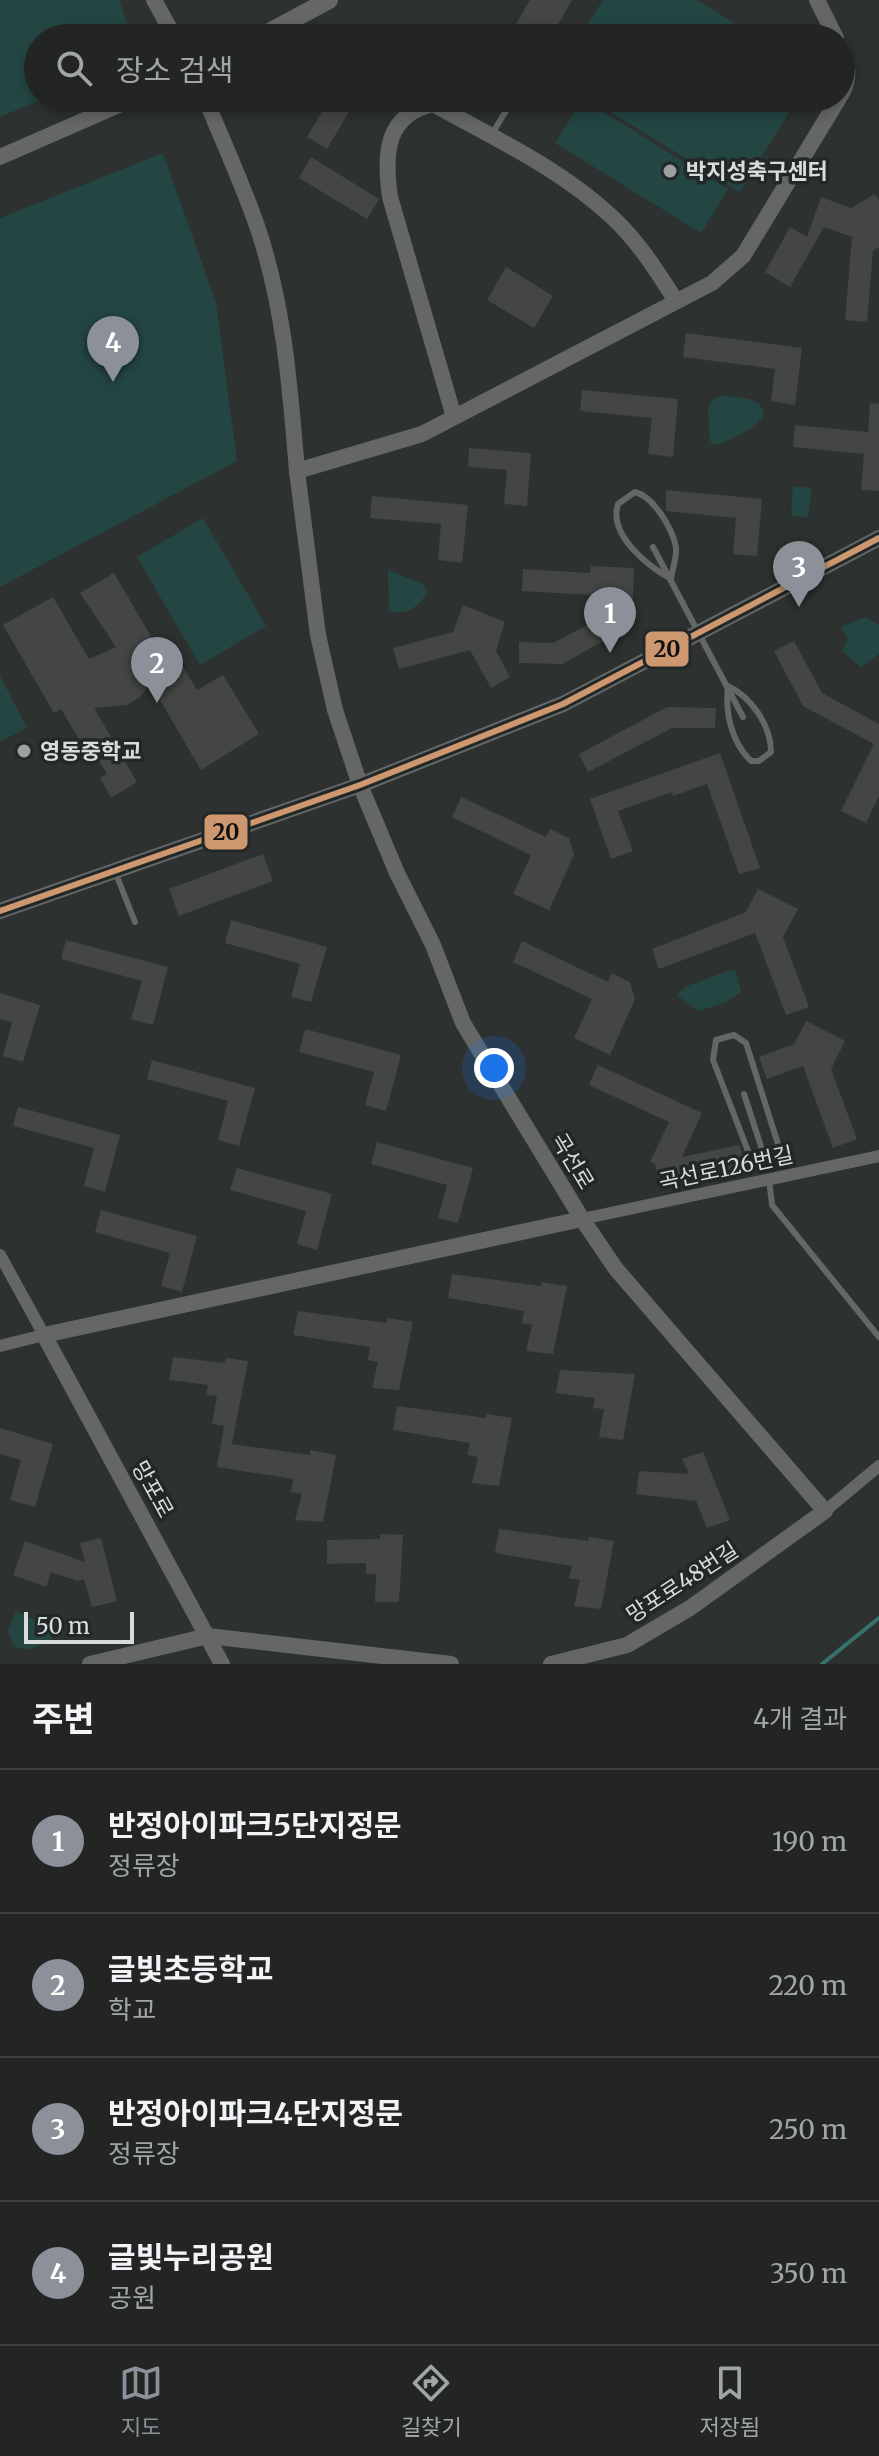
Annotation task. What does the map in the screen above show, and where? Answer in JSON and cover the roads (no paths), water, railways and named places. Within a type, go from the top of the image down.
[{"type":"main road","points":[[284,24],[329,0]]},
{"type":"street","points":[[154,0],[167,24]]},
{"type":"street","points":[[817,0],[829,24]]},
{"type":"street","points":[[0,157],[103,112]]},
{"type":"street","name":"곡선로","points":[[211,112],[256,224],[276,300],[288,360],[297,471],[318,635],[335,710],[360,785],[397,873],[433,945],[463,1023],[582,1219],[616,1269],[825,1511]]},
{"type":"street","points":[[409,112],[393,130],[385,166],[390,197],[454,417]]},
{"type":"street","points":[[448,112],[572,184],[614,218],[653,264],[676,301]]},
{"type":"street","points":[[297,471],[422,434],[712,283],[743,256],[831,112]]},
{"type":"street","points":[[0,911],[116,874],[360,785],[563,704],[879,538]]},
{"type":"street","name":"곡선로126번길","points":[[582,1219],[770,1175],[879,1156]]},
{"type":"street","points":[[0,1346],[582,1219]]},
{"type":"street","points":[[0,1255],[44,1335]]},
{"type":"street","name":"망포로","points":[[44,1335],[222,1664]]},
{"type":"street","points":[[825,1511],[879,1466]]},
{"type":"street","name":"망포로48번길","points":[[551,1664],[627,1645],[690,1608],[825,1511]]},
{"type":"street","points":[[90,1664],[208,1636],[451,1664]]},
{"type":"lane","points":[[491,136],[506,112]]},
{"type":"lane","points":[[635,492],[645,495],[671,535],[676,549],[671,579],[638,558],[624,534],[616,511],[625,497],[635,492]]},
{"type":"lane","points":[[653,547],[743,717]]},
{"type":"lane","points":[[728,686],[742,692],[764,723],[771,752],[759,761],[751,761],[745,755],[732,728],[726,708],[728,686]]},
{"type":"lane","points":[[116,874],[135,922]]},
{"type":"lane","points":[[734,1035],[746,1043],[778,1144],[770,1175],[748,1151],[713,1060],[713,1045],[722,1036],[734,1035]]},
{"type":"lane","points":[[744,1094],[770,1175],[772,1205],[879,1337]]},
{"type":"waterway","points":[[822,1664],[879,1618]]},
{"type":"place","name":"박지성축구센터","points":[[670,171]]},
{"type":"place","name":"글빛누리공원","points":[[113,382]]},
{"type":"place","name":"반정아이파크4단지정문","points":[[799,607]]},
{"type":"place","name":"반정아이파크5단지정문","points":[[610,653]]},
{"type":"place","name":"글빛초등학교","points":[[157,703]]},
{"type":"place","name":"영동중학교","points":[[24,751]]}]
